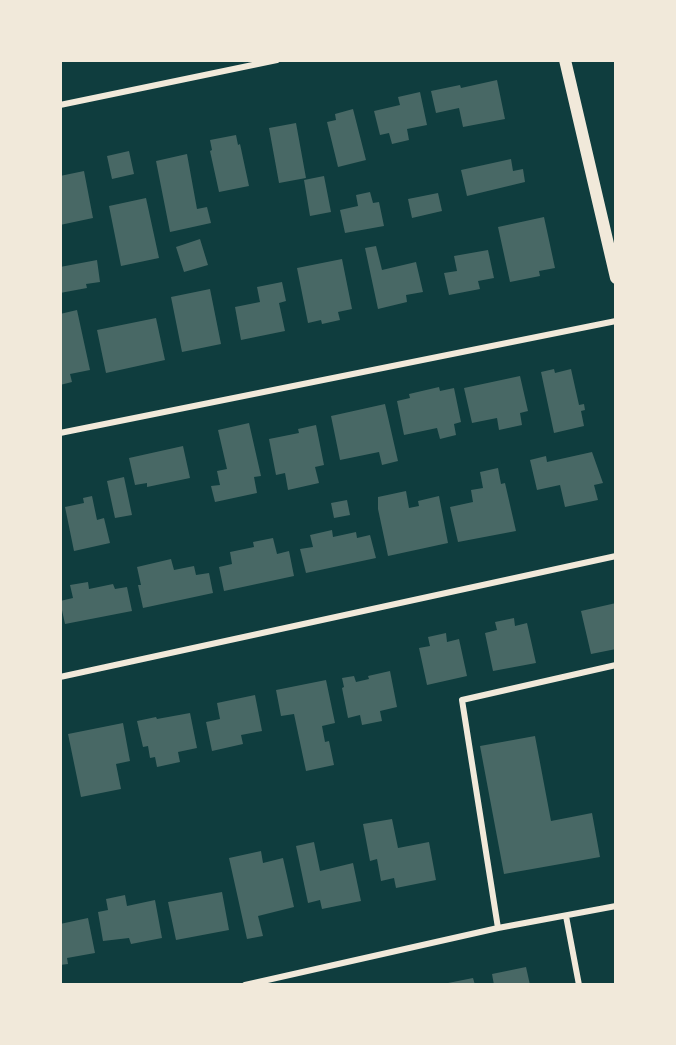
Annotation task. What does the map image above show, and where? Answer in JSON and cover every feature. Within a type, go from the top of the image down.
[{"type":"main road","points":[[565,60],[616,278]]},
{"type":"street","points":[[60,105],[277,60]]},
{"type":"street","points":[[60,433],[616,321]]},
{"type":"street","points":[[60,677],[616,556]]},
{"type":"street","points":[[498,928],[462,699],[616,665]]},
{"type":"street","points":[[245,985],[498,928],[616,906]]},
{"type":"street","points":[[566,916],[579,985]]},
{"type":"building","points":[[497,80],[505,119],[463,127],[459,108],[436,113],[431,91],[460,85],[461,88]]},
{"type":"building","points":[[420,92],[427,125],[407,129],[409,140],[392,144],[389,133],[380,135],[374,111],[400,105],[398,97]]},
{"type":"building","points":[[353,109],[366,160],[338,167],[327,122],[336,120],[335,114]]},
{"type":"building","points":[[296,123],[306,178],[279,183],[269,128]]},
{"type":"building","points":[[236,135],[249,186],[219,192],[210,151],[212,150],[210,140]]},
{"type":"building","points":[[129,151],[134,174],[112,179],[107,156]]},
{"type":"building","points":[[187,154],[197,209],[207,207],[211,223],[170,232],[156,161]]},
{"type":"building","points":[[511,159],[513,171],[523,169],[525,182],[467,196],[461,170]]},
{"type":"building","points":[[84,171],[93,218],[60,225],[60,176]]},
{"type":"building","points":[[324,176],[331,212],[310,216],[304,180]]},
{"type":"building","points":[[370,192],[373,203],[379,202],[384,226],[345,233],[340,210],[358,206],[356,195]]},
{"type":"building","points":[[438,193],[442,211],[412,218],[408,199]]},
{"type":"building","points":[[146,198],[159,258],[121,266],[109,206]]},
{"type":"building","points":[[544,217],[555,268],[539,271],[540,276],[510,282],[498,227]]},
{"type":"building","points":[[200,239],[208,265],[184,272],[176,247]]},
{"type":"building","points":[[376,246],[382,270],[416,262],[423,292],[406,295],[407,302],[378,309],[365,248]]},
{"type":"building","points":[[488,250],[494,278],[478,281],[480,289],[449,295],[444,273],[457,271],[454,256]]},
{"type":"building","points":[[342,259],[352,309],[338,312],[340,320],[322,324],[321,320],[308,323],[297,268]]},
{"type":"building","points":[[97,260],[100,282],[86,284],[87,288],[60,293],[60,267]]},
{"type":"building","points":[[282,282],[286,301],[279,303],[285,331],[241,340],[235,307],[260,302],[257,287]]},
{"type":"building","points":[[210,289],[221,344],[182,352],[171,297]]},
{"type":"building","points":[[77,310],[90,370],[70,374],[72,382],[60,385],[60,314]]},
{"type":"building","points":[[156,318],[165,360],[106,373],[97,330]]},
{"type":"building","points":[[554,369],[555,373],[571,369],[579,405],[584,404],[585,410],[581,411],[584,426],[554,433],[541,372]]},
{"type":"building","points":[[520,376],[528,411],[520,413],[522,425],[499,430],[497,418],[472,423],[464,388]]},
{"type":"building","points":[[439,387],[440,391],[454,388],[461,422],[454,424],[456,435],[440,439],[437,428],[404,435],[397,401],[410,398],[409,394]]},
{"type":"building","points":[[385,404],[398,461],[382,465],[379,452],[340,460],[331,416]]},
{"type":"building","points":[[249,423],[261,476],[254,477],[257,493],[215,502],[211,486],[220,485],[217,471],[227,469],[218,430]]},
{"type":"building","points":[[316,425],[324,465],[315,467],[319,483],[288,490],[285,473],[276,475],[269,439],[299,433],[298,429]]},
{"type":"building","points":[[183,446],[190,478],[147,487],[147,483],[135,485],[129,458]]},
{"type":"building","points":[[592,452],[603,483],[594,485],[598,500],[565,507],[560,485],[537,490],[530,460],[546,456],[547,462]]},
{"type":"building","points":[[498,468],[501,484],[505,483],[516,531],[458,542],[450,507],[473,502],[471,490],[483,488],[480,472]]},
{"type":"building","points":[[124,477],[132,515],[115,518],[107,481]]},
{"type":"building","points":[[406,491],[409,508],[419,506],[418,501],[439,496],[448,543],[388,556],[378,509],[378,497]]},
{"type":"building","points":[[92,496],[97,520],[104,518],[110,543],[74,551],[65,507],[84,503],[83,498]]},
{"type":"building","points":[[347,500],[350,515],[334,518],[331,503]]},
{"type":"building","points":[[332,530],[333,537],[356,532],[357,538],[370,535],[376,558],[306,573],[300,549],[313,547],[310,535]]},
{"type":"building","points":[[273,538],[277,554],[289,551],[294,576],[224,591],[219,567],[232,564],[230,552],[254,547],[253,542]]},
{"type":"building","points":[[171,559],[174,570],[194,566],[196,575],[209,573],[213,593],[143,608],[137,567]]},
{"type":"building","points":[[88,582],[89,589],[113,584],[115,589],[127,587],[132,611],[65,624],[60,601],[73,598],[70,585]]},
{"type":"building","points":[[616,603],[616,649],[591,654],[581,611]]},
{"type":"building","points":[[514,618],[515,626],[527,623],[536,663],[493,671],[485,633],[497,630],[495,622]]},
{"type":"building","points":[[446,633],[447,642],[459,639],[467,676],[427,685],[419,648],[430,646],[428,637]]},
{"type":"building","points":[[390,671],[397,707],[380,711],[382,721],[362,725],[360,715],[348,718],[342,678],[354,676],[356,682],[369,679],[368,676]]},
{"type":"building","points":[[326,680],[335,723],[322,726],[325,742],[329,741],[334,765],[306,771],[294,714],[281,716],[276,690]]},
{"type":"building","points":[[255,695],[262,731],[241,735],[243,744],[212,751],[206,722],[220,719],[217,703]]},
{"type":"building","points":[[190,713],[197,748],[178,752],[180,762],[157,767],[155,757],[150,758],[148,746],[143,747],[137,721]]},
{"type":"building","points":[[123,723],[130,761],[116,764],[121,789],[81,797],[68,734]]},
{"type":"building","points":[[535,736],[551,821],[592,813],[600,857],[504,874],[480,746]]},
{"type":"building","points":[[392,819],[398,848],[429,842],[436,880],[396,888],[394,878],[381,881],[377,859],[370,861],[363,824]]},
{"type":"building","points":[[314,842],[320,871],[353,863],[361,901],[322,909],[320,900],[308,903],[296,846]]},
{"type":"building","points":[[261,851],[263,863],[283,858],[294,907],[258,916],[263,936],[247,939],[229,858]]},
{"type":"building","points":[[222,892],[229,930],[176,940],[168,902]]},
{"type":"building","points":[[125,895],[127,906],[155,900],[162,938],[131,944],[129,938],[103,941],[98,912],[108,910],[106,899]]},
{"type":"building","points":[[88,918],[95,953],[67,958],[68,964],[60,965],[60,924]]},
{"type":"building","points":[[526,967],[530,985],[494,985],[492,974]]},
{"type":"building","points":[[473,978],[475,985],[443,985],[443,984]]}]
